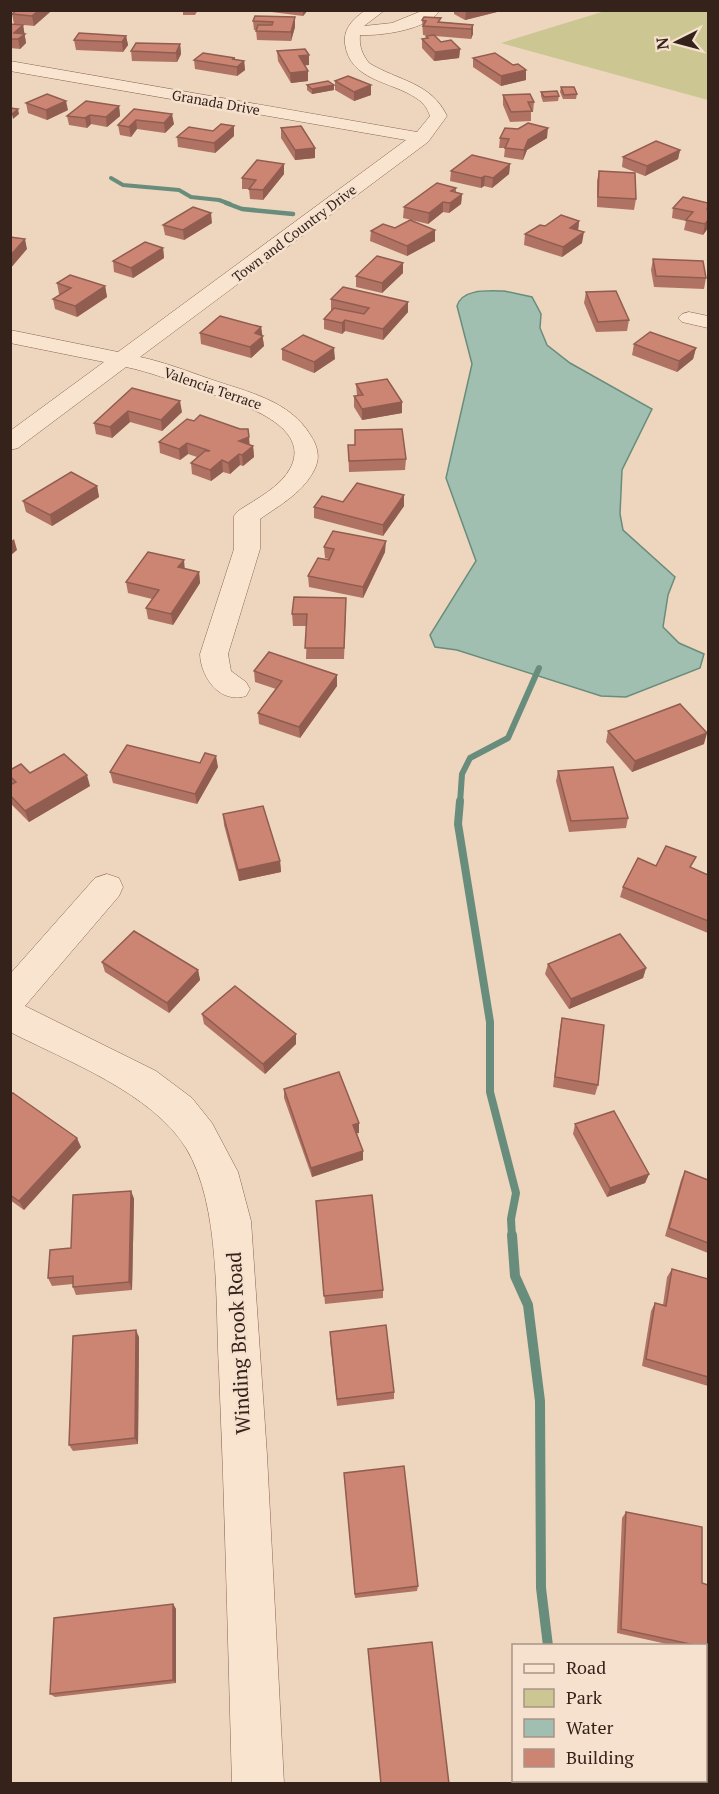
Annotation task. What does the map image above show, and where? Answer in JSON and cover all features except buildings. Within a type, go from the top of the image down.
[{"type":"street","points":[[354,30],[362,20],[378,10]]},
{"type":"street","points":[[354,30],[382,30],[407,25],[433,13]]},
{"type":"street","name":"Town and Country Drive","points":[[10,443],[422,138],[436,122],[439,116],[436,106],[420,93],[364,66],[352,48],[354,30]]},
{"type":"street","name":"Granada Drive","points":[[10,66],[422,138]]},
{"type":"street","name":"Valencia Terrace","points":[[10,336],[124,359],[264,405],[281,414],[296,427],[305,446],[305,458],[300,472],[285,490],[247,516],[247,549],[214,654],[214,668],[220,677],[236,689]]},
{"type":"street","points":[[10,999],[107,887]]},
{"type":"street","name":"Winding Brook Road","points":[[10,1015],[143,1082],[179,1110],[200,1135],[219,1172],[231,1221],[245,1455],[258,1784]]},
{"type":"green space","points":[[605,11],[708,11],[708,100],[501,43]]},
{"type":"water","points":[[504,291],[532,297],[541,314],[540,328],[547,345],[570,363],[652,409],[622,470],[620,514],[623,530],[675,577],[668,595],[663,627],[679,643],[704,654],[700,668],[626,697],[601,696],[457,650],[435,647],[430,635],[476,561],[446,478],[472,364],[457,306],[464,296],[470,293]]},
{"type":"waterway","points":[[111,178],[123,185],[179,190],[191,197],[219,200],[230,204]]},
{"type":"waterway","points":[[226,203],[242,209],[293,214]]},
{"type":"waterway","points":[[460,803],[462,774],[470,758],[508,738],[539,668]]},
{"type":"waterway","points":[[460,801],[458,824],[490,1022],[490,1092],[516,1193],[511,1219],[512,1237]]},
{"type":"waterway","points":[[512,1235],[515,1276],[528,1305],[540,1401],[541,1588],[548,1644]]}]
